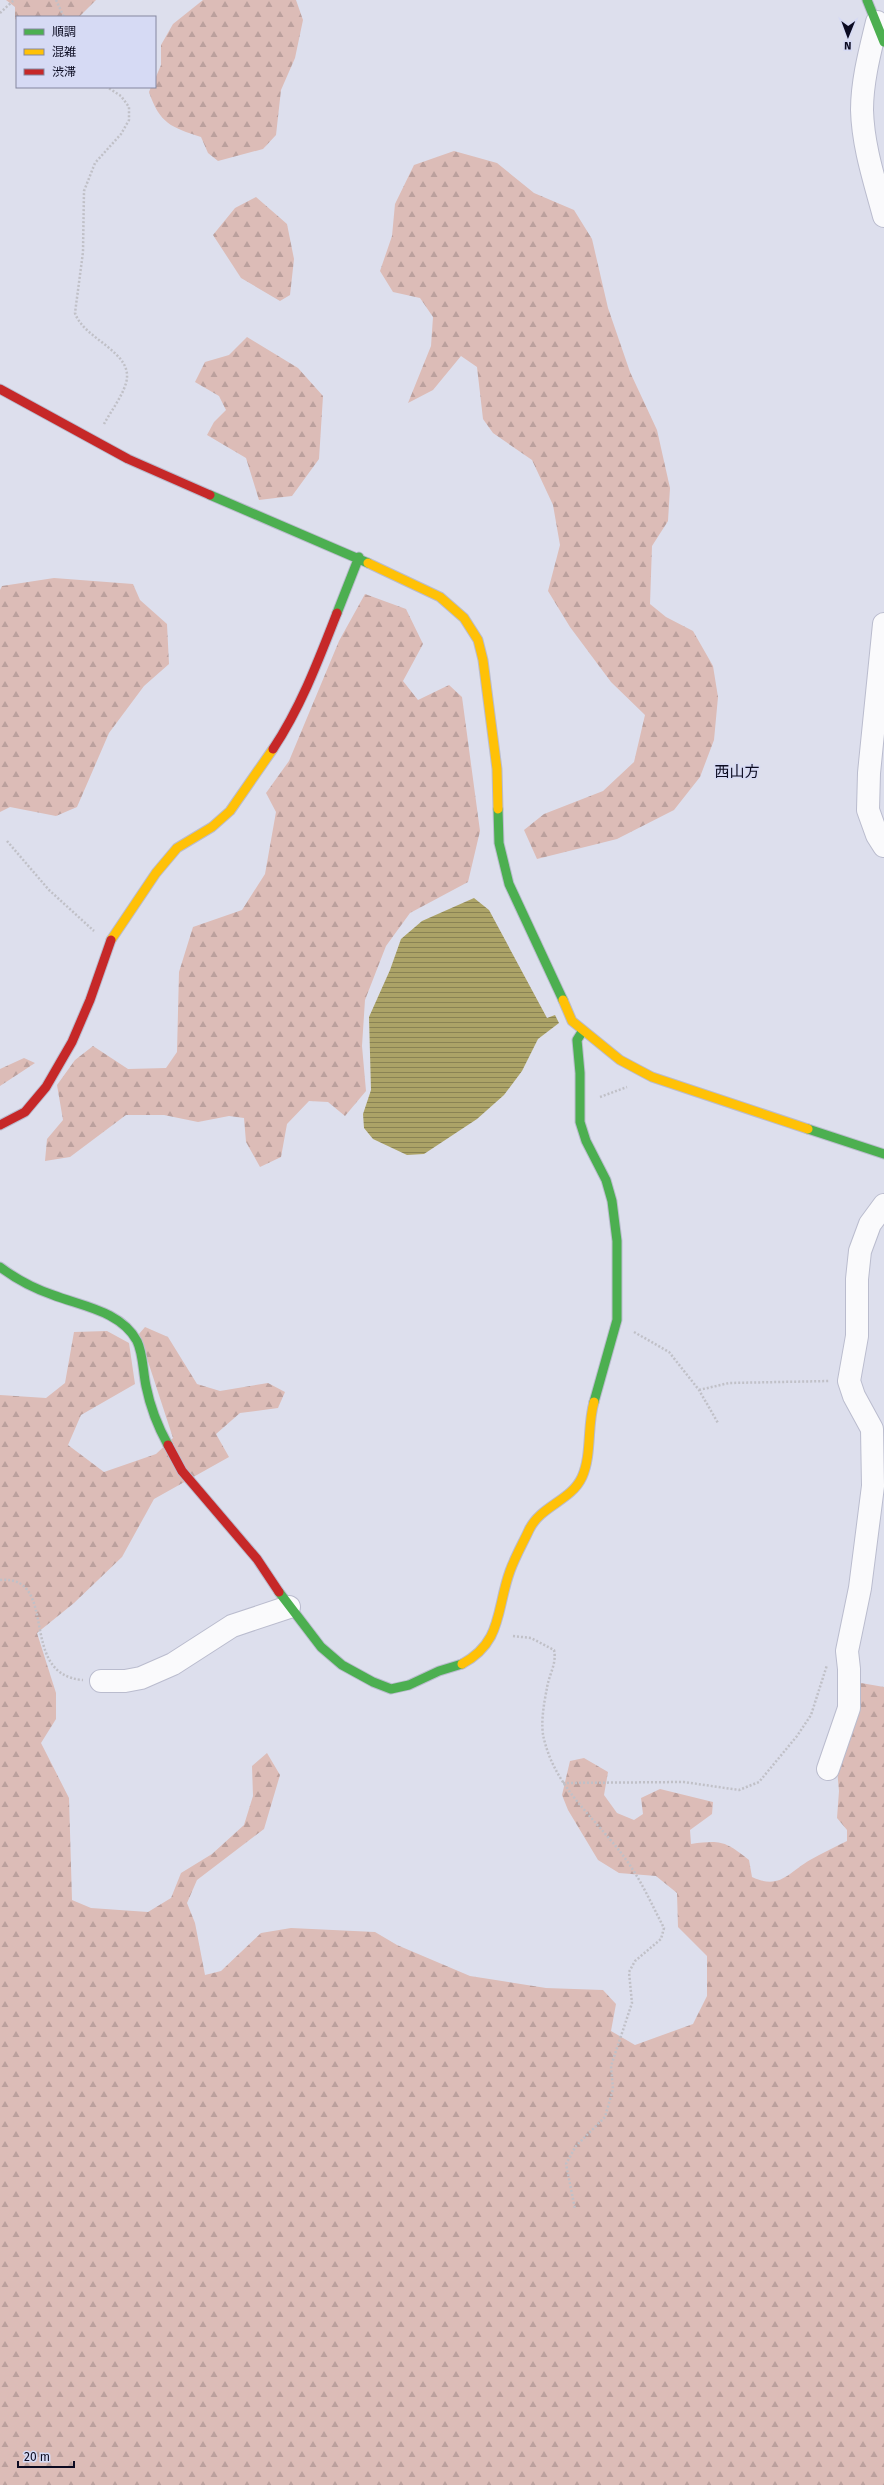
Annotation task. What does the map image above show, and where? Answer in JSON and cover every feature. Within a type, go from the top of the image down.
[{"type":"street","points":[[867,0],[884,42]]},
{"type":"street","points":[[877,22],[866,68],[862,110],[866,146],[884,216]]},
{"type":"street","points":[[0,390],[92,440],[216,499],[359,557],[440,597],[464,618],[478,640],[483,660],[497,769],[499,843],[509,884],[572,1021],[582,1032],[620,1060],[652,1077],[884,1154]]},
{"type":"street","points":[[0,1125],[25,1112],[46,1087],[75,1035],[90,1000],[109,942],[156,873],[177,848],[212,827],[230,812],[283,734],[311,679],[359,557]]},
{"type":"street","points":[[884,624],[869,773],[868,810],[877,835],[884,846]]},
{"type":"street","points":[[0,1267],[12,1276],[52,1295],[104,1312],[123,1325],[137,1341],[146,1387],[160,1430],[182,1471],[257,1559],[288,1607],[321,1647],[342,1665],[373,1682],[391,1689],[409,1685],[439,1671],[457,1667],[477,1656],[488,1644],[493,1633],[510,1571],[531,1526],[539,1516],[573,1492],[582,1477],[586,1464],[589,1419],[618,1320],[617,1241],[612,1201],[606,1180],[586,1141],[580,1122],[580,1073],[577,1040],[582,1032]]},
{"type":"street","points":[[828,1769],[849,1708],[849,1669],[847,1651],[860,1588],[871,1504],[878,1432],[854,1396],[848,1381],[857,1336],[857,1279],[860,1251],[870,1224],[884,1205]]},
{"type":"street","points":[[101,1682],[125,1681],[141,1678],[173,1664],[232,1626],[288,1607]]},
{"type":"path","points":[[0,13],[14,0]]},
{"type":"path","points":[[56,0],[64,16]]},
{"type":"path","points":[[92,440],[101,429],[126,384],[127,369],[117,355],[91,335],[78,322],[75,313],[83,252],[84,191],[95,162],[121,134],[129,120],[129,107],[121,96],[109,88]]},
{"type":"path","points":[[7,841],[49,890],[109,942]]},
{"type":"path","points":[[579,1104],[652,1077]]},
{"type":"path","points":[[618,1320],[626,1328],[669,1352],[699,1390],[718,1423]]},
{"type":"path","points":[[699,1390],[729,1383],[848,1381]]},
{"type":"path","points":[[0,1580],[7,1579],[22,1585],[33,1598],[46,1652],[54,1670],[68,1678],[101,1682]]},
{"type":"path","points":[[493,1633],[531,1638],[554,1650],[556,1659],[547,1688],[543,1738],[563,1783],[578,1806],[627,1861],[664,1928],[661,1939],[635,1960],[629,1972],[632,2003],[611,2066],[613,2089],[605,2117],[576,2146],[566,2164],[575,2209]]},
{"type":"path","points":[[563,1783],[684,1782],[739,1790],[759,1782],[797,1736],[810,1715],[830,1658]]},
{"type":"green space","points":[[6,0],[96,0],[80,16],[16,16],[16,20],[15,7]]},
{"type":"green space","points":[[203,0],[296,0],[303,20],[295,58],[281,90],[276,135],[263,149],[218,161],[208,153],[201,137],[174,127],[162,118],[153,103],[149,92],[151,88],[156,88],[156,77],[161,65],[161,45],[173,24]]},
{"type":"green space","points":[[454,151],[497,163],[534,193],[574,210],[592,239],[608,308],[630,372],[657,430],[670,488],[668,521],[652,546],[650,604],[666,617],[693,631],[713,666],[718,697],[714,740],[700,777],[674,810],[617,839],[537,859],[524,830],[544,814],[603,791],[634,762],[645,715],[611,682],[570,627],[548,591],[560,545],[553,505],[532,460],[493,433],[483,419],[477,367],[461,356],[433,390],[408,403],[431,346],[433,317],[420,298],[393,292],[380,271],[392,236],[395,204],[414,165]]},
{"type":"green space","points":[[256,197],[287,224],[294,259],[290,295],[280,301],[241,278],[213,235],[235,208]]},
{"type":"green space","points":[[247,337],[298,368],[323,396],[319,459],[292,496],[259,500],[246,458],[207,435],[214,422],[226,410],[219,396],[195,382],[205,362],[229,355]]},
{"type":"green space","points":[[54,578],[133,584],[140,600],[167,624],[169,664],[144,686],[109,733],[77,807],[56,816],[10,807],[0,812],[0,590],[2,586]]},
{"type":"green space","points":[[365,594],[406,609],[423,644],[403,681],[418,700],[449,685],[462,697],[480,831],[468,882],[410,913],[386,946],[365,1000],[362,1046],[366,1091],[345,1116],[328,1102],[309,1101],[287,1124],[281,1157],[260,1167],[246,1142],[244,1118],[229,1116],[198,1122],[164,1115],[126,1115],[70,1157],[45,1161],[47,1139],[63,1120],[57,1085],[75,1060],[93,1046],[128,1069],[166,1068],[177,1052],[179,972],[193,927],[242,910],[265,874],[276,812],[266,793],[289,761],[339,641]]},
{"type":"green space","points":[[24,1058],[35,1063],[0,1086],[0,1069]]},
{"type":"green space","points":[[145,1327],[168,1337],[197,1384],[220,1391],[268,1383],[285,1392],[278,1408],[240,1413],[216,1434],[229,1457],[154,1499],[122,1557],[74,1603],[37,1633],[56,1693],[56,1719],[41,1743],[69,1798],[72,1900],[91,1908],[148,1912],[171,1898],[181,1873],[212,1854],[244,1825],[253,1796],[252,1766],[267,1753],[280,1775],[264,1829],[197,1880],[187,1903],[195,1923],[205,1975],[221,1971],[261,1933],[291,1928],[375,1932],[397,1945],[470,1976],[546,1988],[603,1990],[616,2004],[611,2031],[635,2045],[693,2024],[707,1996],[707,1956],[678,1927],[677,1893],[656,1876],[619,1873],[598,1860],[568,1810],[562,1795],[570,1761],[584,1758],[608,1772],[604,1795],[617,1813],[634,1820],[643,1814],[641,1798],[660,1789],[713,1802],[712,1814],[690,1830],[691,1844],[709,1842],[722,1843],[734,1849],[749,1860],[752,1877],[762,1881],[777,1881],[789,1875],[815,1857],[847,1841],[847,1830],[837,1818],[839,1791],[837,1769],[861,1683],[884,1687],[884,2485],[0,2485],[0,1395],[46,1398],[65,1383],[74,1332],[107,1331],[129,1343],[135,1384],[81,1415],[68,1445],[104,1472],[156,1454],[173,1438],[139,1334]]},
{"type":"shaded area","points":[[474,898],[489,910],[547,1018],[555,1015],[559,1023],[538,1039],[522,1071],[504,1095],[477,1119],[424,1154],[407,1155],[373,1139],[364,1128],[363,1114],[371,1090],[369,1017],[390,970],[401,939],[422,921]]},
{"type":"traffic: fast","points":[[867,0],[884,42]]},
{"type":"traffic: fast","points":[[210,495],[368,563]]},
{"type":"traffic: fast","points":[[337,613],[359,557]]},
{"type":"traffic: fast","points":[[498,809],[499,843],[509,884],[563,1000]]},
{"type":"traffic: fast","points":[[582,1032],[577,1040],[580,1073],[580,1122],[586,1141],[606,1180],[612,1201],[617,1241],[617,1320],[594,1402]]},
{"type":"traffic: fast","points":[[808,1129],[884,1154]]},
{"type":"traffic: fast","points":[[0,1267],[19,1280],[39,1290],[88,1306],[111,1316],[130,1331],[139,1346],[146,1386],[152,1409],[168,1445]]},
{"type":"traffic: fast","points":[[279,1592],[321,1647],[342,1665],[373,1682],[391,1689],[409,1685],[439,1671],[462,1664]]},
{"type":"traffic: slow","points":[[368,563],[440,597],[464,618],[478,640],[483,660],[497,769],[498,809]]},
{"type":"traffic: slow","points":[[111,940],[156,873],[177,848],[212,827],[230,811],[273,749]]},
{"type":"traffic: slow","points":[[563,1000],[572,1021],[620,1060],[652,1077],[808,1129]]},
{"type":"traffic: slow","points":[[462,1664],[485,1646],[492,1635],[510,1571],[534,1522],[540,1515],[571,1492],[582,1477],[587,1459],[594,1402]]},
{"type":"traffic: jam","points":[[0,389],[128,459],[210,495]]},
{"type":"traffic: jam","points":[[273,749],[301,700],[337,613]]},
{"type":"traffic: jam","points":[[0,1125],[25,1112],[46,1087],[72,1042],[90,1000],[111,940]]},
{"type":"traffic: jam","points":[[168,1445],[182,1471],[257,1559],[279,1592]]},
{"type":"district","name":"西山方","points":[[737,772]]}]
